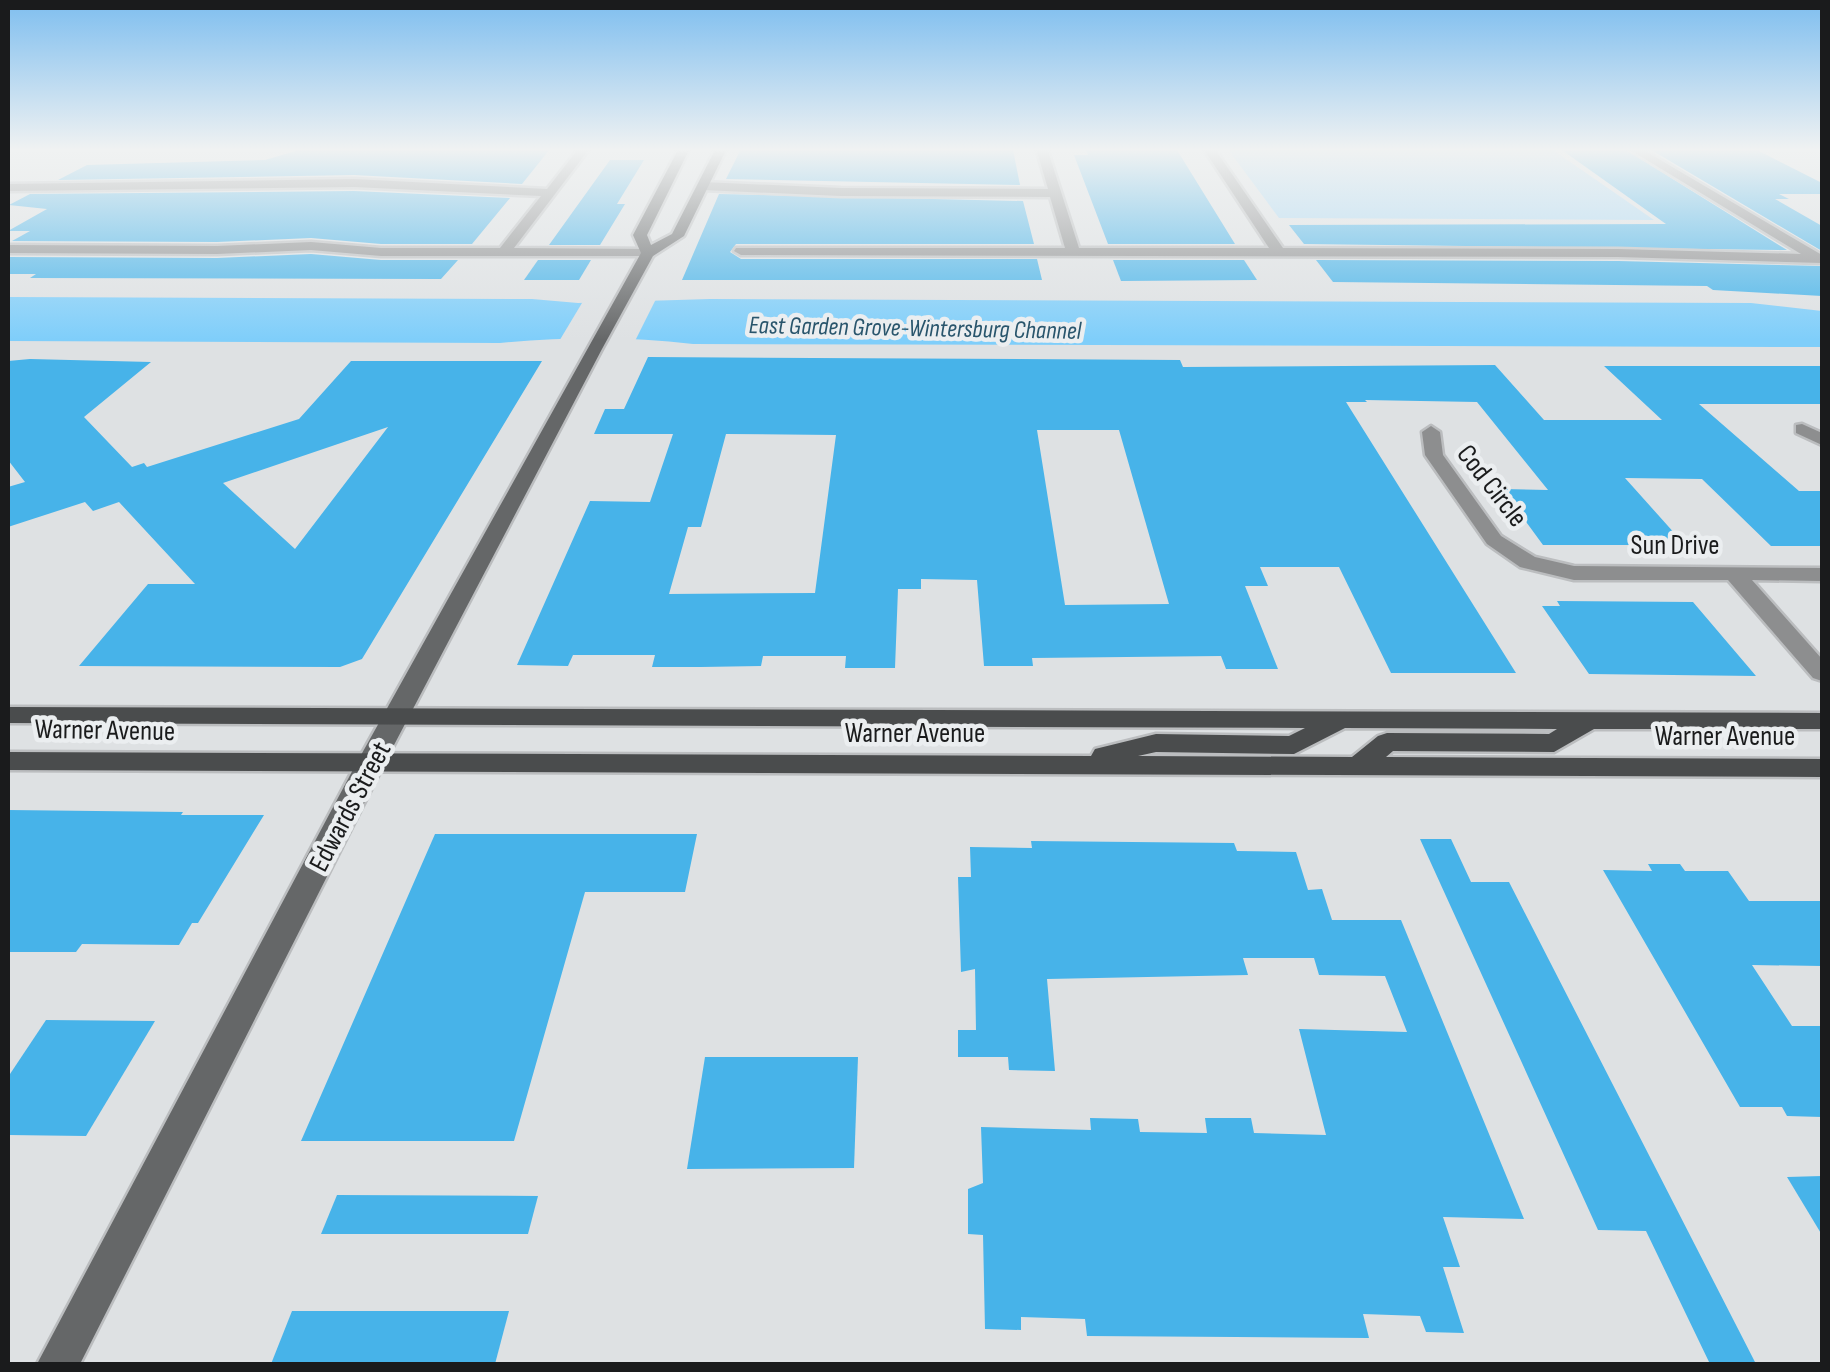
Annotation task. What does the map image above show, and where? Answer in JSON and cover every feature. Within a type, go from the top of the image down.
[{"type":"main road","name":"Edwards Street","points":[[648,252],[640,234],[651,212]]},
{"type":"main road","name":"Edwards Street","points":[[58,1364],[370,764],[594,350],[648,252],[676,236],[689,212]]},
{"type":"main road","name":"Warner Avenue","points":[[8,715],[1822,721]]},
{"type":"main road","points":[[1064,765],[1156,743],[1294,745],[1341,718]]},
{"type":"main road","points":[[1359,766],[1387,742],[1554,743],[1591,719]]},
{"type":"main road","name":"Warner Avenue","points":[[8,761],[1822,768]]},
{"type":"street","points":[[504,252],[534,212]]},
{"type":"street","points":[[1060,212],[1074,250]]},
{"type":"street","points":[[1252,212],[1278,251]]},
{"type":"street","points":[[1740,212],[1820,259]]},
{"type":"street","points":[[8,249],[217,250],[310,246],[381,252],[648,252]]},
{"type":"street","points":[[741,250],[1618,253],[1820,259]]},
{"type":"street","points":[[1802,429],[1822,440]]},
{"type":"street","name":"Cod Circle","points":[[1430,432],[1434,455],[1494,540],[1528,562]]},
{"type":"street","name":"Sun Drive","points":[[1528,562],[1574,573],[1822,574]]},
{"type":"street","points":[[1734,574],[1822,673]]},
{"type":"shaded area","points":[[1275,212],[1642,212],[1654,220],[1279,218]]},
{"type":"water","name":"East Garden Grove-Wintersburg Channel","points":[[8,297],[532,299],[578,303],[710,299],[1751,303],[1822,311],[1822,347],[693,344],[597,338],[500,343],[8,341]]},
{"type":"pier","points":[[585,298],[656,299],[634,343],[558,343]]},
{"type":"building","points":[[42,212],[498,212],[472,244],[381,244],[311,238],[217,242],[12,241],[30,231],[8,231]]},
{"type":"building","points":[[573,212],[620,212],[600,245],[549,245]]},
{"type":"building","points":[[711,212],[1026,212],[1034,244],[736,244],[730,252],[741,259],[1037,259],[1042,280],[682,280]]},
{"type":"building","points":[[1096,212],[1215,212],[1235,244],[1108,244]]},
{"type":"building","points":[[1649,212],[1726,212],[1787,250],[1304,244],[1289,225],[1666,224]]},
{"type":"building","points":[[1756,212],[1798,212],[1822,226],[1822,251]]},
{"type":"building","points":[[311,254],[381,260],[458,260],[441,279],[30,278],[36,274],[8,274],[8,257],[217,258]]},
{"type":"building","points":[[538,260],[591,260],[579,280],[524,280]]},
{"type":"building","points":[[1113,260],[1244,260],[1257,280],[1121,281]]},
{"type":"building","points":[[1316,260],[1822,266],[1822,296],[1713,290],[1707,286],[1333,282]]},
{"type":"building","points":[[648,357],[1180,360],[1183,367],[1495,365],[1544,420],[1662,420],[1604,366],[1822,366],[1822,404],[1699,404],[1799,491],[1822,491],[1822,546],[1771,546],[1702,479],[1625,478],[1685,545],[1543,545],[1502,489],[1548,490],[1477,402],[1365,400],[1346,402],[1516,673],[1391,673],[1339,567],[1260,567],[1268,586],[1245,586],[1278,669],[1226,669],[1221,656],[1032,658],[1033,666],[984,666],[977,580],[921,579],[921,589],[898,589],[895,668],[845,668],[846,656],[763,656],[761,666],[652,667],[655,655],[573,655],[568,666],[517,665],[590,501],[650,502],[673,434],[594,434],[605,409],[624,409]],"holes":[[[1037,430],[1119,430],[1169,604],[1065,605]],[[726,434],[836,435],[815,593],[669,594],[688,527],[701,527]]]},
{"type":"building","points":[[8,361],[151,362],[84,417],[132,467],[144,463],[147,467],[299,419],[351,361],[542,361],[362,659],[340,667],[79,666],[148,584],[195,584],[119,502],[93,511],[85,502],[8,527],[8,487],[25,482],[8,460]],"holes":[[[388,427],[295,549],[223,483]]]},
{"type":"building","points":[[1557,601],[1693,602],[1756,676],[1589,674],[1542,606],[1560,606]]},
{"type":"building","points":[[8,810],[264,815],[198,923],[192,923],[179,945],[82,944],[76,952],[8,952]]},
{"type":"building","points":[[435,834],[697,834],[685,892],[585,892],[514,1141],[301,1141]]},
{"type":"building","points":[[1420,839],[1451,839],[1471,882],[1509,882],[1756,1364],[1710,1364],[1646,1231],[1598,1230]]},
{"type":"building","points":[[1031,841],[1234,843],[1237,851],[1296,852],[1308,890],[1322,889],[1332,920],[1401,920],[1524,1219],[1443,1217],[1460,1267],[1443,1267],[1464,1333],[1426,1332],[1420,1316],[1363,1314],[1369,1338],[1087,1336],[1085,1319],[1021,1317],[1021,1330],[985,1329],[983,1235],[968,1234],[968,1189],[983,1183],[981,1127],[1091,1130],[1090,1118],[1138,1119],[1140,1132],[1207,1133],[1205,1118],[1251,1118],[1254,1133],[1326,1135],[1299,1029],[1407,1032],[1385,976],[1319,975],[1314,958],[1243,958],[1248,975],[1047,979],[1055,1071],[1009,1070],[1008,1057],[958,1057],[958,1030],[976,1030],[975,969],[961,972],[958,877],[971,877],[970,847],[1032,848]]},
{"type":"building","points":[[1648,864],[1680,864],[1685,871],[1728,871],[1749,901],[1822,901],[1822,966],[1752,965],[1792,1026],[1822,1026],[1822,1117],[1787,1116],[1782,1107],[1740,1107],[1603,870],[1652,871]]},
{"type":"building","points":[[46,1020],[155,1021],[86,1136],[8,1135],[8,1077]]},
{"type":"building","points":[[705,1057],[858,1057],[854,1168],[687,1169]]},
{"type":"building","points":[[1822,1176],[1822,1235],[1787,1177]]},
{"type":"building","points":[[337,1195],[538,1196],[528,1234],[321,1234]]},
{"type":"building","points":[[292,1311],[509,1311],[495,1364],[271,1364]]}]
